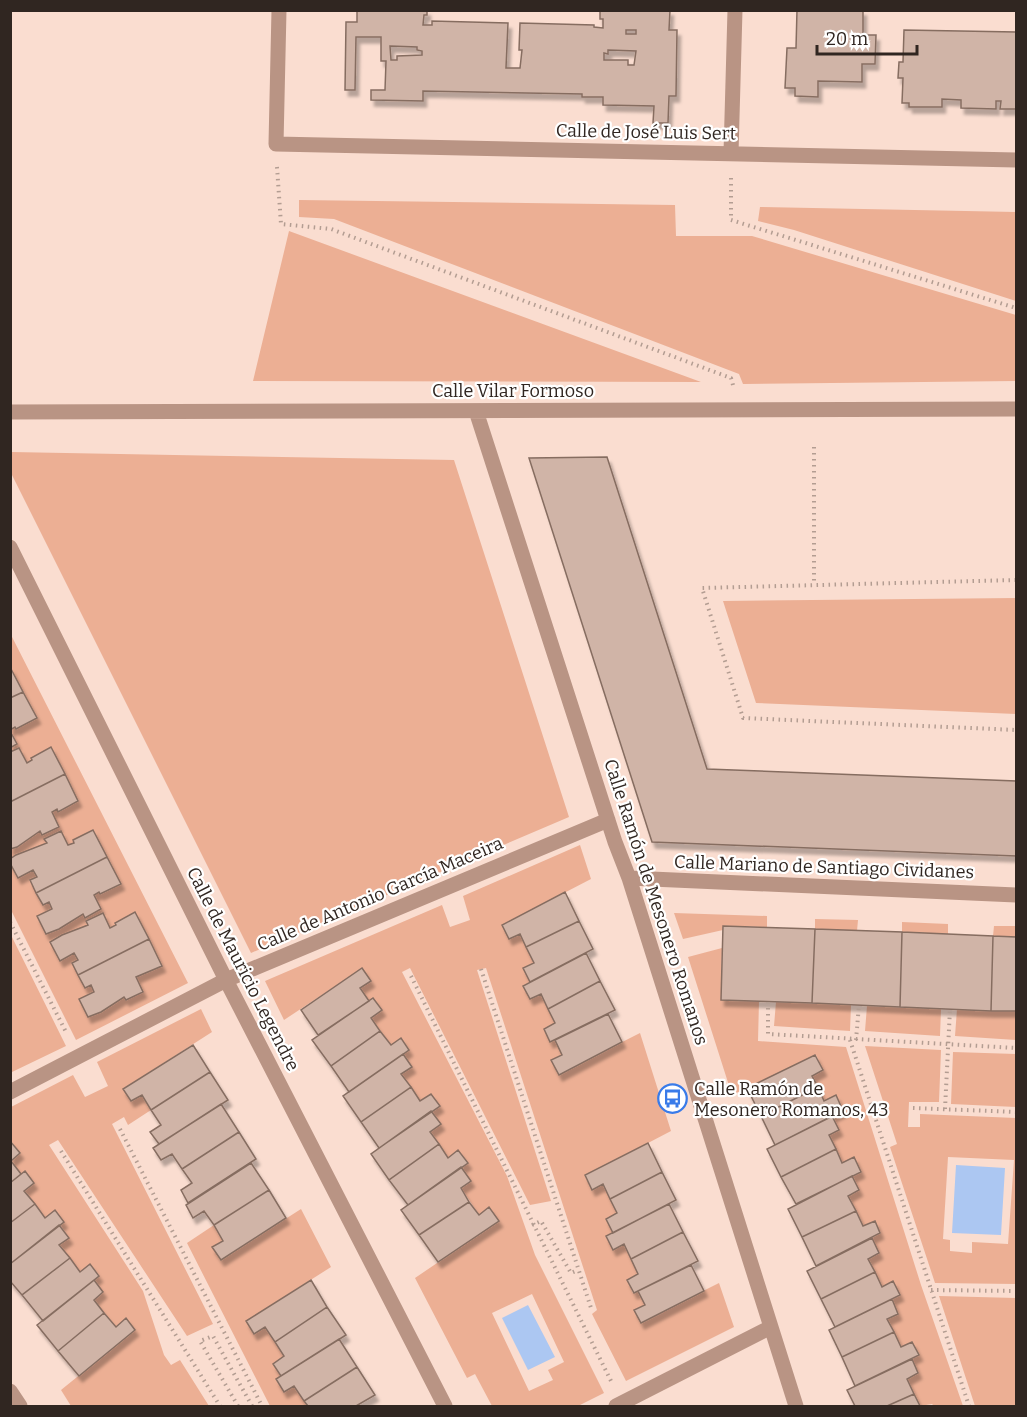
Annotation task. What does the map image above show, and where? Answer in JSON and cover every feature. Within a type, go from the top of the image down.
[{"type":"street","points":[[276,144],[279,10]]},
{"type":"street","points":[[731,153],[735,10]]},
{"type":"street","name":"Calle de José Luis Sert","points":[[276,144],[1017,160]]},
{"type":"street","name":"Calle Vilar Formoso","points":[[10,412],[1017,409]]},
{"type":"street","name":"Calle Ramón de Mesonero Romanos","points":[[476,411],[608,820],[629,878],[796,1407]]},
{"type":"street","name":"Calle de Mauricio Legendre","points":[[10,547],[226,980],[445,1407]]},
{"type":"street","name":"Calle de Antonio García Maceira","points":[[10,1092],[226,980],[608,820]]},
{"type":"street","name":"Calle Mariano de Santiago Cividanes","points":[[629,878],[1017,895]]},
{"type":"street","points":[[616,1407],[771,1327]]},
{"type":"street","points":[[10,1391],[20,1407]]},
{"type":"path","points":[[276,144],[281,224],[331,229],[731,378],[734,389]]},
{"type":"path","points":[[731,153],[731,220],[1017,308]]},
{"type":"path","points":[[814,447],[814,585]]},
{"type":"path","points":[[1017,580],[702,588],[743,718],[1017,730]]},
{"type":"path","points":[[10,922],[69,1037]]},
{"type":"path","points":[[481,969],[591,1308]]},
{"type":"path","points":[[411,976],[614,1388]]},
{"type":"path","points":[[768,1002],[768,1034],[1017,1048]]},
{"type":"path","points":[[856,1040],[859,1005]]},
{"type":"path","points":[[945,1109],[950,1009]]},
{"type":"path","points":[[850,1040],[969,1407]]},
{"type":"path","points":[[913,1108],[1017,1112]]},
{"type":"path","points":[[120,1129],[261,1407]]},
{"type":"path","points":[[61,1152],[219,1407]]},
{"type":"path","points":[[532,1225],[541,1221],[571,1272],[578,1270]]},
{"type":"path","points":[[931,1290],[1017,1290]]},
{"type":"path","points":[[238,1407],[200,1341],[213,1336],[252,1407]]},
{"type":"shaded area","points":[[299,200],[675,205],[676,236],[752,236],[1016,315],[1016,381],[743,384],[739,374],[334,219],[299,217]]},
{"type":"shaded area","points":[[760,207],[1016,212],[1016,301],[794,230],[758,221]]},
{"type":"shaded area","points":[[289,231],[701,382],[253,381]]},
{"type":"shaded area","points":[[11,452],[454,460],[569,817],[251,953],[11,473]]},
{"type":"shaded area","points":[[1016,598],[1016,714],[756,703],[723,601]]},
{"type":"shaded area","points":[[10,633],[188,983],[76,1040],[11,910]]},
{"type":"shaded area","points":[[580,845],[591,879],[502,925],[509,939],[520,934],[534,963],[523,968],[530,982],[523,986],[530,999],[541,994],[555,1023],[544,1029],[550,1042],[555,1040],[562,1055],[551,1060],[559,1074],[640,1033],[671,1131],[585,1176],[592,1190],[603,1184],[617,1213],[606,1219],[613,1233],[606,1237],[613,1250],[624,1244],[638,1274],[627,1280],[633,1293],[638,1291],[645,1305],[634,1310],[641,1322],[719,1283],[734,1327],[626,1381],[592,1314],[597,1310],[486,968],[477,970],[551,1201],[530,1205],[410,968],[402,972],[507,1176],[535,1255],[604,1393],[578,1406],[492,1406],[475,1374],[467,1378],[415,1278],[499,1221],[479,1215],[461,1188],[471,1181],[461,1167],[468,1163],[458,1150],[448,1158],[430,1132],[440,1124],[431,1111],[439,1106],[431,1094],[420,1101],[401,1074],[411,1067],[403,1054],[409,1049],[401,1038],[391,1045],[371,1018],[382,1010],[373,999],[369,1001],[360,988],[371,981],[361,969],[284,1020],[265,981],[442,905],[450,927],[470,920],[463,896]],"holes":[[[532,1294],[564,1362],[548,1370],[553,1380],[529,1391],[492,1313]]]},
{"type":"shaded area","points":[[674,913],[767,916],[767,927],[724,926],[723,930],[683,939]]},
{"type":"shaded area","points":[[815,919],[858,920],[857,931],[815,929]]},
{"type":"shaded area","points":[[902,922],[948,924],[948,934],[902,932]]},
{"type":"shaded area","points":[[994,926],[1016,926],[1016,937],[993,936]]},
{"type":"shaded area","points":[[10,933],[66,1046],[12,1072],[10,1070]]},
{"type":"shaded area","points":[[722,948],[721,1000],[759,1001],[758,1041],[846,1047],[921,1285],[963,1406],[934,1406],[932,1404],[920,1406],[907,1379],[918,1373],[912,1359],[919,1355],[912,1342],[901,1347],[887,1319],[898,1314],[892,1299],[900,1295],[893,1282],[882,1287],[868,1259],[879,1253],[872,1238],[880,1233],[875,1221],[863,1226],[848,1196],[859,1190],[842,1163],[829,1135],[832,1116],[843,1110],[836,1095],[824,1101],[812,1076],[823,1070],[816,1055],[732,1095],[688,957]]},
{"type":"shaded area","points":[[776,1002],[851,1005],[850,1031],[774,1026]]},
{"type":"shaded area","points":[[867,1006],[941,1009],[940,1036],[865,1031]]},
{"type":"shaded area","points":[[201,1009],[212,1032],[123,1089],[131,1101],[142,1095],[151,1110],[128,1125],[124,1117],[112,1124],[213,1324],[187,1336],[58,1140],[49,1145],[143,1291],[164,1355],[171,1365],[180,1360],[209,1406],[71,1406],[61,1390],[135,1330],[126,1319],[116,1327],[94,1300],[103,1292],[94,1280],[99,1275],[90,1264],[80,1272],[59,1245],[69,1238],[60,1225],[64,1222],[55,1210],[45,1218],[24,1191],[34,1183],[25,1172],[21,1174],[11,1161],[20,1153],[11,1141],[11,1107],[73,1075],[85,1097],[108,1086],[97,1062]]},
{"type":"shaded area","points":[[957,1009],[1016,1011],[1016,1040],[955,1036]]},
{"type":"shaded area","points":[[865,1046],[941,1050],[939,1102],[909,1102],[908,1127],[920,1127],[920,1114],[1016,1118],[1016,1284],[935,1283],[890,1147],[897,1144]],"holes":[[[948,1157],[1014,1160],[1008,1244],[972,1242],[972,1253],[950,1251],[950,1240],[943,1239]]]},
{"type":"shaded area","points":[[953,1052],[1016,1054],[1016,1107],[951,1104]]},
{"type":"shaded area","points":[[301,1209],[331,1267],[246,1321],[265,1327],[284,1356],[273,1364],[281,1376],[276,1380],[284,1392],[294,1386],[308,1406],[270,1406],[187,1243],[214,1225],[223,1241],[212,1247],[221,1260]]},
{"type":"shaded area","points":[[939,1296],[1016,1298],[1016,1406],[975,1406]]},
{"type":"water","points":[[956,1165],[1005,1168],[1001,1235],[952,1233]]},
{"type":"water","points":[[528,1305],[555,1357],[528,1370],[502,1318]]},
{"type":"building","points":[[357,10],[427,10],[423,25],[432,25],[432,21],[508,23],[506,68],[520,68],[522,50],[519,50],[520,23],[594,25],[594,27],[603,28],[600,10],[670,10],[669,30],[677,30],[676,96],[669,96],[668,123],[653,123],[654,106],[603,105],[603,97],[582,97],[582,94],[423,91],[423,101],[371,100],[371,90],[385,90],[386,61],[381,61],[381,37],[356,37],[355,90],[345,90],[346,22],[357,22]],"holes":[[[626,30],[636,30],[636,34],[626,34]],[[390,46],[417,47],[417,50],[422,51],[422,55],[397,56],[397,60],[391,60]],[[608,50],[636,51],[634,65],[628,65],[628,60],[604,60],[604,53],[608,54]]]},
{"type":"building","points":[[797,10],[863,10],[863,35],[876,35],[875,64],[862,64],[862,82],[818,81],[818,97],[795,96],[795,88],[785,88],[787,48],[796,48]]},
{"type":"building","points":[[904,30],[1016,32],[1016,109],[1000,109],[1001,101],[996,101],[996,109],[961,108],[961,100],[942,99],[942,107],[909,107],[909,103],[902,103],[903,78],[898,78],[899,62],[903,62]]},
{"type":"building","points":[[607,457],[707,769],[1016,781],[1016,856],[652,842],[529,458]]},
{"type":"building","points":[[10,667],[23,692],[10,698]]},
{"type":"building","points":[[23,692],[37,718],[10,730],[10,698]]},
{"type":"building","points":[[10,731],[17,744],[10,748]]},
{"type":"building","points":[[51,747],[65,774],[10,802],[10,752],[19,748],[27,763],[32,760],[31,758]]},
{"type":"building","points":[[65,774],[78,801],[58,812],[57,809],[52,812],[59,827],[42,835],[40,831],[17,847],[10,849],[10,802]]},
{"type":"building","points":[[93,830],[107,857],[36,893],[30,880],[37,877],[33,870],[18,878],[10,863],[10,859],[16,855],[47,843],[44,839],[61,831],[68,845]]},
{"type":"building","points":[[107,857],[121,884],[94,895],[101,909],[85,918],[83,914],[46,934],[37,916],[52,909],[49,902],[43,905],[36,893]]},
{"type":"building","points":[[565,892],[579,921],[526,947],[520,934],[509,939],[502,925]]},
{"type":"building","points":[[135,912],[149,939],[78,975],[72,963],[78,960],[74,953],[60,961],[50,942],[88,925],[86,921],[103,913],[110,928]]},
{"type":"building","points":[[579,921],[593,949],[530,982],[523,968],[534,963],[526,947]]},
{"type":"building","points":[[723,926],[815,929],[812,1003],[721,1000]]},
{"type":"building","points":[[815,929],[902,932],[900,1007],[812,1003]]},
{"type":"building","points":[[902,932],[993,936],[991,1011],[900,1007]]},
{"type":"building","points":[[993,936],[1016,937],[1016,1011],[991,1011]]},
{"type":"building","points":[[149,939],[162,966],[136,977],[143,992],[126,1000],[124,997],[101,1012],[88,1017],[79,999],[94,992],[91,985],[85,988],[78,975]]},
{"type":"building","points":[[586,953],[600,981],[548,1009],[541,994],[530,999],[523,986]]},
{"type":"building","points":[[362,968],[371,981],[360,988],[369,1001],[318,1035],[301,1010]]},
{"type":"building","points":[[600,981],[615,1010],[550,1042],[544,1029],[555,1023],[548,1009]]},
{"type":"building","points":[[373,998],[382,1010],[371,1018],[380,1031],[331,1066],[312,1040]]},
{"type":"building","points":[[608,1014],[622,1042],[559,1075],[551,1060],[562,1055],[555,1040]]},
{"type":"building","points":[[380,1031],[391,1045],[401,1038],[409,1050],[349,1092],[331,1066]]},
{"type":"building","points":[[193,1045],[210,1072],[151,1110],[142,1095],[131,1101],[123,1089]]},
{"type":"building","points":[[403,1054],[412,1067],[401,1074],[411,1087],[361,1122],[343,1096]]},
{"type":"building","points":[[815,1055],[823,1070],[812,1076],[818,1087],[761,1116],[747,1088]]},
{"type":"building","points":[[210,1072],[228,1100],[159,1144],[150,1132],[161,1125],[151,1110]]},
{"type":"building","points":[[411,1087],[420,1101],[431,1094],[440,1106],[379,1148],[361,1122]]},
{"type":"building","points":[[818,1087],[824,1101],[836,1095],[843,1111],[775,1145],[761,1116]]},
{"type":"building","points":[[221,1104],[239,1132],[182,1169],[172,1154],[161,1160],[153,1148]]},
{"type":"building","points":[[431,1111],[441,1124],[430,1132],[439,1144],[389,1180],[371,1154]]},
{"type":"building","points":[[832,1116],[839,1130],[829,1135],[836,1149],[781,1177],[767,1149]]},
{"type":"building","points":[[239,1132],[256,1159],[188,1203],[181,1190],[192,1183],[182,1169]]},
{"type":"building","points":[[10,1141],[20,1153],[11,1161],[21,1174],[10,1183]]},
{"type":"building","points":[[648,1143],[662,1172],[610,1199],[603,1184],[592,1190],[585,1175]]},
{"type":"building","points":[[439,1144],[448,1158],[458,1150],[468,1163],[408,1205],[389,1180]]},
{"type":"building","points":[[836,1149],[842,1163],[854,1157],[861,1172],[796,1204],[781,1177]]},
{"type":"building","points":[[251,1163],[269,1190],[214,1225],[204,1211],[193,1218],[186,1205]]},
{"type":"building","points":[[461,1167],[471,1181],[461,1188],[469,1202],[419,1235],[401,1210]]},
{"type":"building","points":[[25,1171],[34,1183],[24,1191],[35,1204],[10,1223],[10,1183]]},
{"type":"building","points":[[662,1172],[676,1200],[613,1233],[606,1219],[617,1213],[610,1199]]},
{"type":"building","points":[[852,1176],[859,1190],[848,1196],[856,1211],[802,1237],[788,1209]]},
{"type":"building","points":[[269,1190],[286,1218],[221,1260],[212,1247],[223,1241],[214,1225]]},
{"type":"building","points":[[469,1202],[479,1215],[489,1207],[499,1221],[438,1262],[419,1235]]},
{"type":"building","points":[[35,1204],[45,1218],[55,1210],[64,1222],[10,1264],[10,1223]]},
{"type":"building","points":[[669,1204],[683,1232],[631,1259],[624,1244],[613,1250],[606,1236]]},
{"type":"building","points":[[856,1211],[863,1226],[875,1221],[880,1233],[816,1266],[802,1237]]},
{"type":"building","points":[[59,1225],[69,1238],[59,1245],[70,1258],[22,1295],[10,1281],[10,1264]]},
{"type":"building","points":[[683,1232],[698,1261],[634,1293],[627,1280],[638,1274],[631,1259]]},
{"type":"building","points":[[872,1238],[879,1253],[868,1259],[875,1272],[821,1299],[807,1271]]},
{"type":"building","points":[[70,1258],[80,1272],[90,1264],[99,1276],[43,1321],[22,1295]]},
{"type":"building","points":[[691,1265],[704,1291],[641,1323],[634,1310],[645,1305],[638,1291]]},
{"type":"building","points":[[875,1272],[882,1287],[893,1281],[900,1295],[835,1327],[821,1299]]},
{"type":"building","points":[[94,1280],[103,1292],[94,1300],[104,1313],[58,1351],[37,1325]]},
{"type":"building","points":[[311,1280],[327,1307],[275,1342],[265,1327],[254,1334],[246,1321]]},
{"type":"building","points":[[892,1299],[898,1314],[887,1319],[894,1332],[842,1357],[829,1330]]},
{"type":"building","points":[[327,1307],[346,1335],[281,1376],[273,1364],[284,1356],[275,1342]]},
{"type":"building","points":[[104,1313],[116,1327],[126,1318],[135,1330],[79,1376],[58,1351]]},
{"type":"building","points":[[894,1332],[901,1347],[912,1342],[919,1355],[855,1386],[842,1357]]},
{"type":"building","points":[[339,1339],[357,1367],[304,1401],[294,1386],[284,1392],[276,1379]]},
{"type":"building","points":[[912,1359],[918,1373],[907,1379],[914,1394],[887,1406],[855,1406],[847,1390]]},
{"type":"building","points":[[357,1367],[375,1395],[356,1406],[308,1406],[304,1401]]},
{"type":"building","points":[[914,1394],[920,1406],[887,1406]]},
{"type":"place","name":"Calle Ramón de Mesonero Romanos, 43","points":[[673,1099]]}]
